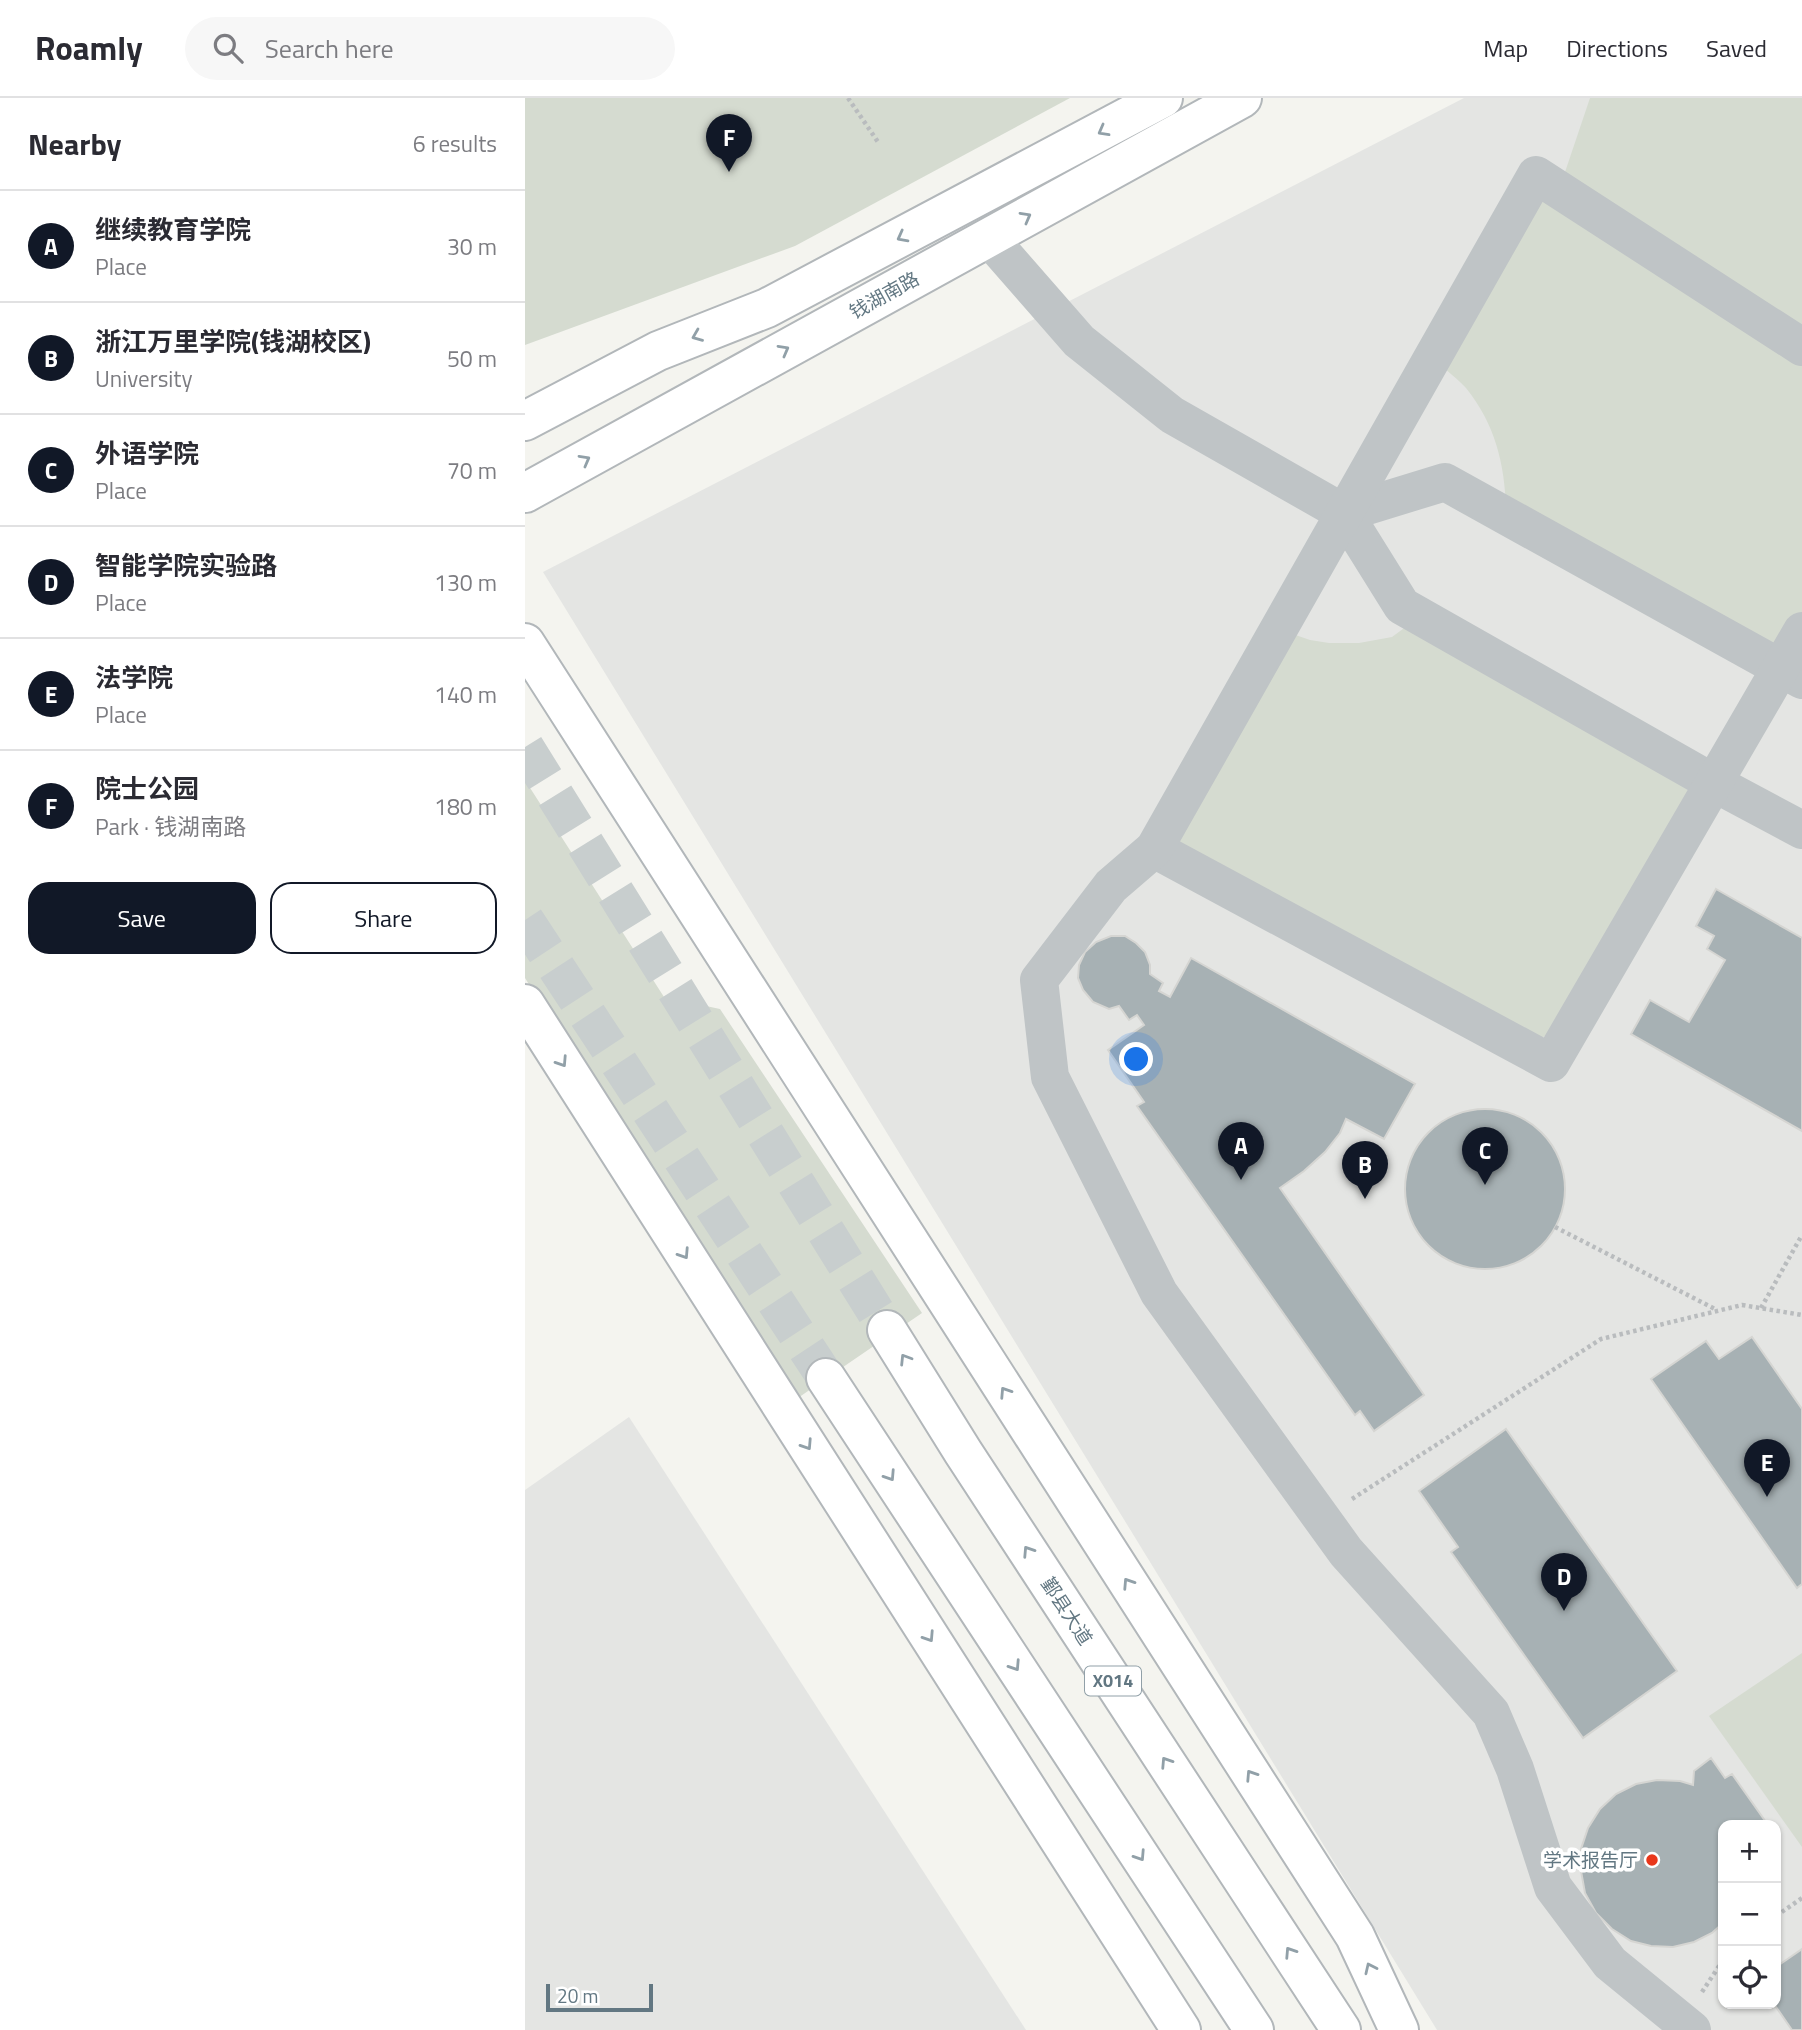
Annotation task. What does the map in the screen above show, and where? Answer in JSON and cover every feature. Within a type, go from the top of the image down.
[{"type":"main road","points":[[525,421],[657,351],[767,308],[1163,98]]},
{"type":"main road","name":"钱湖南路","points":[[525,493],[1243,98]]},
{"type":"main road","points":[[525,643],[1355,1936],[1399,2030]]},
{"type":"main road","points":[[525,688],[621,793]]},
{"type":"main road","points":[[525,1004],[1181,2030]]},
{"type":"main road","name":"鄞县大道","points":[[887,1330],[978,1475],[1341,2030]]},
{"type":"main road","points":[[826,1378],[1254,2030]]},
{"type":"lane","points":[[1692,2030],[1610,1964],[1553,1887],[1515,1769],[1491,1713],[1346,1552],[1159,1293],[1050,1077],[1039,980],[1111,886],[1154,849],[1536,176],[1802,347]]},
{"type":"lane","points":[[989,237],[1079,341],[1172,415],[1344,513],[1402,606],[1802,830]]},
{"type":"lane","points":[[1344,513],[1445,482],[1791,674]]},
{"type":"lane","points":[[1154,849],[1551,1063],[1714,783],[1791,674],[1802,631]]},
{"type":"path","points":[[848,98],[878,142]]},
{"type":"path","points":[[1555,1227],[1718,1311]]},
{"type":"path","points":[[1761,1308],[1802,1235]]},
{"type":"path","points":[[1322,1519],[1601,1339],[1742,1305],[1802,1315]]},
{"type":"path","points":[[1781,1913],[1802,1898]]},
{"type":"shaded area","points":[[525,98],[1070,98],[795,246],[525,345]]},
{"type":"shaded area","points":[[1464,98],[1802,98],[1802,2030],[1437,2030],[543,572]]},
{"type":"shaded area","points":[[1590,98],[1802,98],[1802,335],[1562,181]]},
{"type":"shaded area","points":[[1532,200],[1545,200],[1802,359],[1802,621],[1780,659],[1506,510],[1501,461],[1491,430],[1466,388],[1438,363]]},
{"type":"shaded area","points":[[1411,623],[1685,781],[1690,798],[1552,1033],[1530,1043],[1183,849],[1174,836],[1284,631],[1310,640],[1359,643],[1392,637]]},
{"type":"shaded area","points":[[525,780],[664,997],[720,1009],[922,1313],[792,1402],[525,978]]},
{"type":"shaded area","points":[[629,1417],[1026,2030],[525,2030],[525,1490]]},
{"type":"shaded area","points":[[1802,1653],[1802,1847],[1709,1716]]},
{"type":"building","points":[[1716,889],[1802,938],[1802,1131],[1631,1034],[1650,1000],[1689,1022],[1725,960],[1707,949],[1714,936],[1696,926]]},
{"type":"building","points":[[1111,936],[1125,936],[1145,952],[1150,974],[1163,983],[1159,991],[1170,997],[1191,958],[1415,1084],[1384,1139],[1346,1119],[1340,1133],[1325,1152],[1280,1188],[1424,1395],[1374,1431],[1360,1411],[1355,1415],[1137,1106],[1144,1102],[1108,1050],[1144,1025],[1137,1015],[1129,1020],[1119,1006],[1109,1009],[1093,1002],[1083,990],[1078,978],[1079,965],[1085,952],[1096,942]]},
{"type":"building","points":[[1485,1109],[1515,1115],[1541,1133],[1559,1159],[1565,1189],[1559,1219],[1541,1245],[1515,1263],[1485,1269],[1455,1263],[1429,1245],[1411,1219],[1405,1189],[1411,1159],[1429,1133],[1455,1115]]},
{"type":"building","points":[[1752,1337],[1802,1409],[1802,1584],[1797,1588],[1651,1379],[1706,1341],[1719,1359]]},
{"type":"building","points":[[1506,1429],[1677,1671],[1583,1738],[1451,1552],[1458,1547],[1419,1491]]},
{"type":"building","name":"学术报告厅","points":[[1711,1758],[1725,1778],[1732,1774],[1764,1820],[1718,1820],[1718,1928],[1712,1933],[1694,1942],[1673,1947],[1651,1946],[1631,1941],[1612,1929],[1596,1913],[1585,1893],[1581,1849],[1588,1828],[1600,1809],[1616,1794],[1636,1784],[1657,1780],[1680,1781],[1693,1785],[1694,1771]]},
{"type":"building","points":[[1802,1949],[1802,2030],[1792,2030],[1777,2009],[1781,2009],[1781,1964]]},
{"type":"tunnel","points":[[525,747],[887,1330]]},
{"type":"tunnel","points":[[525,920],[826,1378]]},
{"type":"place","name":"院士公园","points":[[729,172]]},
{"type":"place","name":"继续教育学院","points":[[1241,1180]]},
{"type":"place","name":"外语学院","points":[[1485,1185]]},
{"type":"place","name":"浙江万里学院(钱湖校区)","points":[[1365,1199]]},
{"type":"place","name":"法学院","points":[[1767,1497]]},
{"type":"place","name":"智能学院实验路","points":[[1564,1611]]},
{"type":"place","name":"学术报告厅","points":[[1652,1860]]}]
